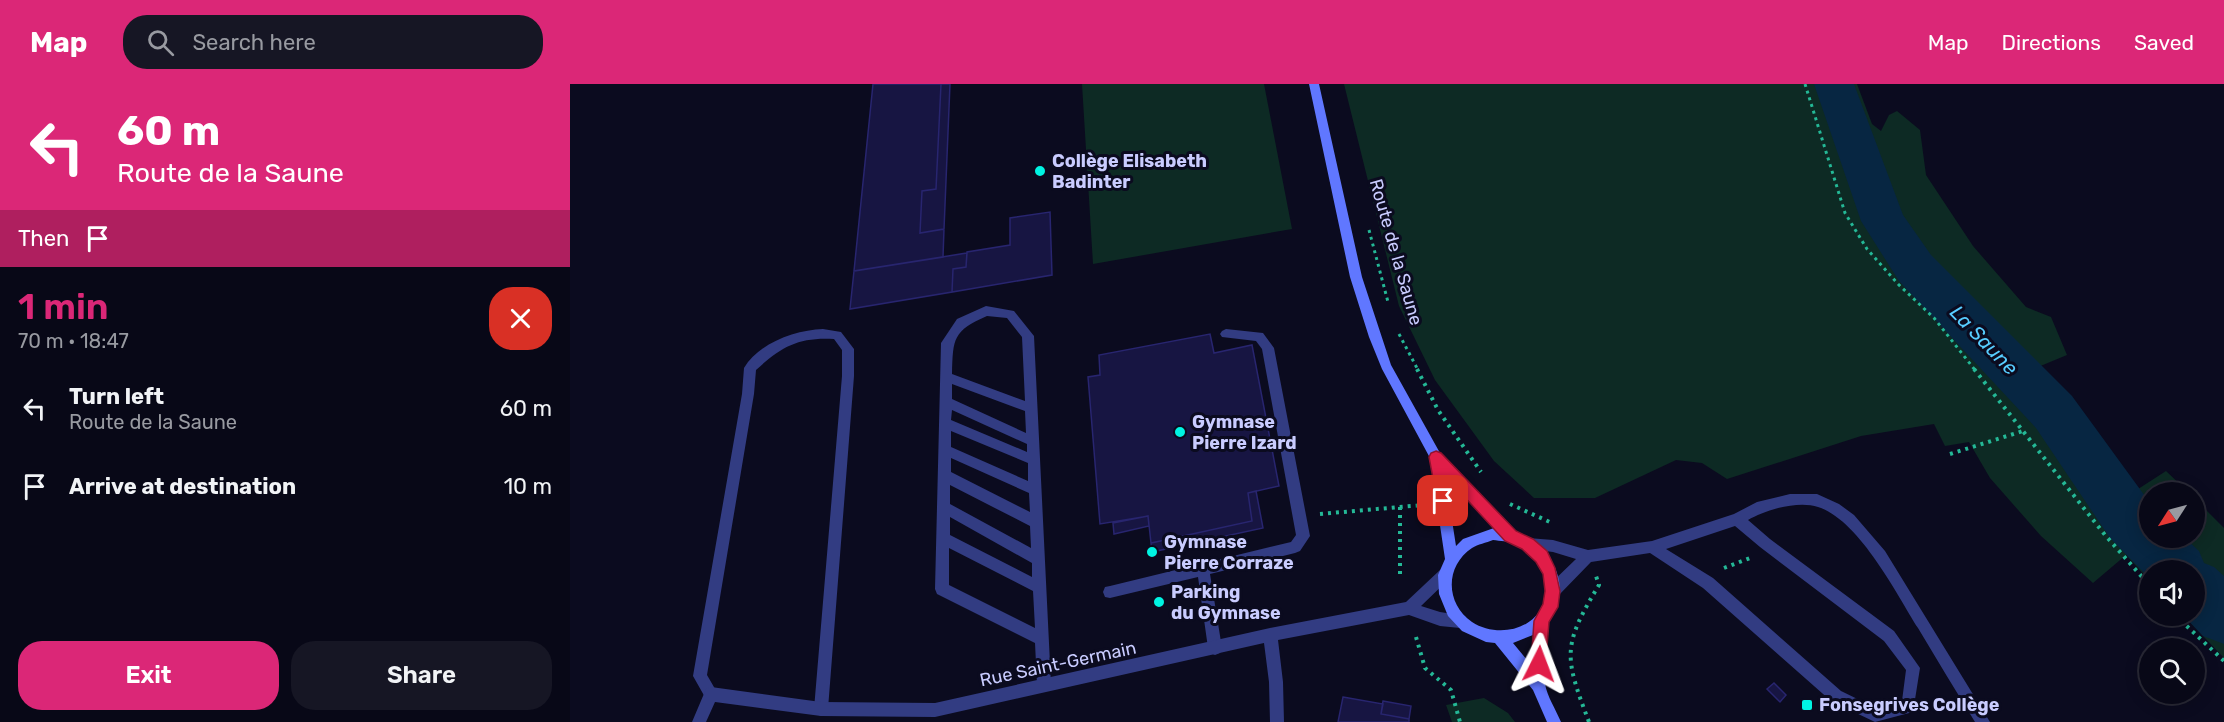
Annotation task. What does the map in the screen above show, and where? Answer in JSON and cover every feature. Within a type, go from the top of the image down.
[{"type":"street","points":[[1314,84],[1366,313],[1386,366],[1436,457],[1510,536]]},
{"type":"street","points":[[1041,638],[942,589],[947,343],[961,322],[986,311],[1010,314],[1028,336],[1044,684]]},
{"type":"street","points":[[699,722],[711,694],[700,676],[748,394],[750,368],[771,348],[791,338],[813,332],[837,335],[848,349],[848,376],[820,709]]},
{"type":"street","points":[[1110,592],[1295,547],[1303,536],[1268,348],[1260,336],[1226,334]]},
{"type":"street","points":[[947,377],[1031,408]]},
{"type":"street","points":[[946,402],[1032,441]]},
{"type":"street","points":[[945,423],[1033,460]]},
{"type":"street","points":[[945,450],[1035,490]]},
{"type":"street","points":[[1436,457],[1451,558]]},
{"type":"street","points":[[944,475],[1036,522]]},
{"type":"street","points":[[1528,544],[1553,546],[1588,556],[1652,547],[1737,519],[1757,508],[1790,500],[1817,500],[1834,508],[1849,519],[1880,555],[1983,722]]},
{"type":"street","points":[[944,507],[1038,559]]},
{"type":"street","points":[[1652,547],[1708,583],[1836,696],[1876,716],[1908,707],[1913,668],[1889,636],[1765,543],[1737,519]]},
{"type":"street","points":[[1493,534],[1510,536],[1528,544],[1541,556],[1550,573],[1553,591],[1550,607],[1541,621],[1530,630],[1516,636],[1500,638],[1485,636],[1460,621],[1450,607],[1445,591],[1445,574],[1451,558],[1462,545],[1476,537],[1493,534]]},
{"type":"street","points":[[943,538],[1038,588]]},
{"type":"street","points":[[1553,591],[1588,556]]},
{"type":"street","points":[[1203,569],[1215,648]]},
{"type":"street","points":[[1445,574],[1409,608],[1440,619],[1460,621]]},
{"type":"street","name":"Rue Saint-Germain","points":[[711,694],[820,709],[935,710],[1270,635],[1409,608]]},
{"type":"street","points":[[1538,685],[1541,621]]},
{"type":"street","points":[[1270,635],[1276,682],[1277,722]]},
{"type":"street","points":[[1500,638],[1538,685],[1554,722]]},
{"type":"path","points":[[1805,84],[1845,213],[1867,249],[1898,284],[1934,318],[2105,535],[2139,574]]},
{"type":"path","name":"Route de la Saune","points":[[1368,228],[1389,305]]},
{"type":"path","name":"Route de la Saune","points":[[1398,333],[1438,410],[1487,481]]},
{"type":"path","points":[[1950,454],[2023,431]]},
{"type":"path","points":[[1503,497],[1529,515],[1561,526]]},
{"type":"path","points":[[1301,516],[1426,505]]},
{"type":"path","points":[[1400,507],[1400,577]]},
{"type":"path","points":[[1718,571],[1752,557]]},
{"type":"path","points":[[1589,722],[1573,680],[1570,642],[1575,628],[1599,585]]},
{"type":"path","points":[[2187,626],[2224,661]]},
{"type":"path","points":[[1416,637],[1425,668],[1451,690],[1460,722]]},
{"type":"green space","points":[[1082,84],[1264,84],[1292,229],[1093,264]]},
{"type":"green space","points":[[1344,84],[1857,84],[1872,124],[1881,131],[1889,115],[1897,111],[1920,130],[1926,175],[1973,246],[2026,307],[2051,317],[2067,355],[2038,367],[2135,491],[2139,488],[2139,548],[2205,548],[2205,509],[2224,528],[2224,658],[2193,626],[2205,626],[2205,560],[2139,560],[2139,569],[2126,555],[2093,583],[2041,536],[1990,478],[1969,442],[1945,446],[1934,424],[1861,436],[1727,479],[1702,463],[1676,460],[1595,498],[1534,498],[1494,461],[1435,380],[1399,306]]},
{"type":"green space","points":[[2166,471],[2178,482],[2149,482]]},
{"type":"green space","points":[[1484,698],[1508,713],[1515,722],[1452,722],[1446,705]]},
{"type":"building","points":[[873,84],[941,84],[936,189],[922,191],[920,233],[944,229],[943,257],[854,271]]},
{"type":"building","points":[[941,84],[950,84],[944,229],[920,233],[922,191],[936,189]]},
{"type":"building","points":[[1050,212],[1052,275],[952,292],[953,269],[966,267],[967,252],[1010,245],[1010,218]]},
{"type":"building","points":[[967,253],[966,267],[953,269],[952,292],[850,309],[854,271]]},
{"type":"building","name":"Gymnase Pierre Izard","points":[[1210,334],[1214,353],[1252,345],[1279,486],[1248,493],[1252,521],[1151,543],[1148,516],[1100,524],[1088,377],[1100,375],[1099,355]]},
{"type":"building","points":[[1256,491],[1263,528],[1152,552],[1151,543],[1252,521],[1248,493]]},
{"type":"building","points":[[1148,516],[1149,526],[1114,534],[1113,523]]},
{"type":"building","points":[[1774,683],[1786,695],[1780,702],[1767,689]]},
{"type":"building","points":[[1343,697],[1383,704],[1381,714],[1409,719],[1409,722],[1338,722]]},
{"type":"building","points":[[1383,701],[1411,706],[1409,719],[1381,714]]},
{"type":"waterway","name":"La Saune","points":[[1834,84],[1883,221],[1915,268],[2054,412],[2129,520],[2169,560]]},
{"type":"waterway","name":"La Saune","points":[[2205,597],[2224,616]]},
{"type":"place","name":"Collège Elisabeth Badinter","points":[[1040,171]]},
{"type":"place","name":"Gymnase Pierre Izard","points":[[1180,432]]},
{"type":"place","name":"Gymnase Pierre Corraze","points":[[1152,552]]},
{"type":"place","name":"Parking du Gymnase","points":[[1159,602]]},
{"type":"place","name":"Fonsegrives Collège","points":[[1807,705]]},
{"type":"route","points":[[1443,501],[1436,457],[1510,536],[1528,544],[1541,556],[1550,573],[1553,591],[1550,607],[1541,621],[1539,664]]}]
